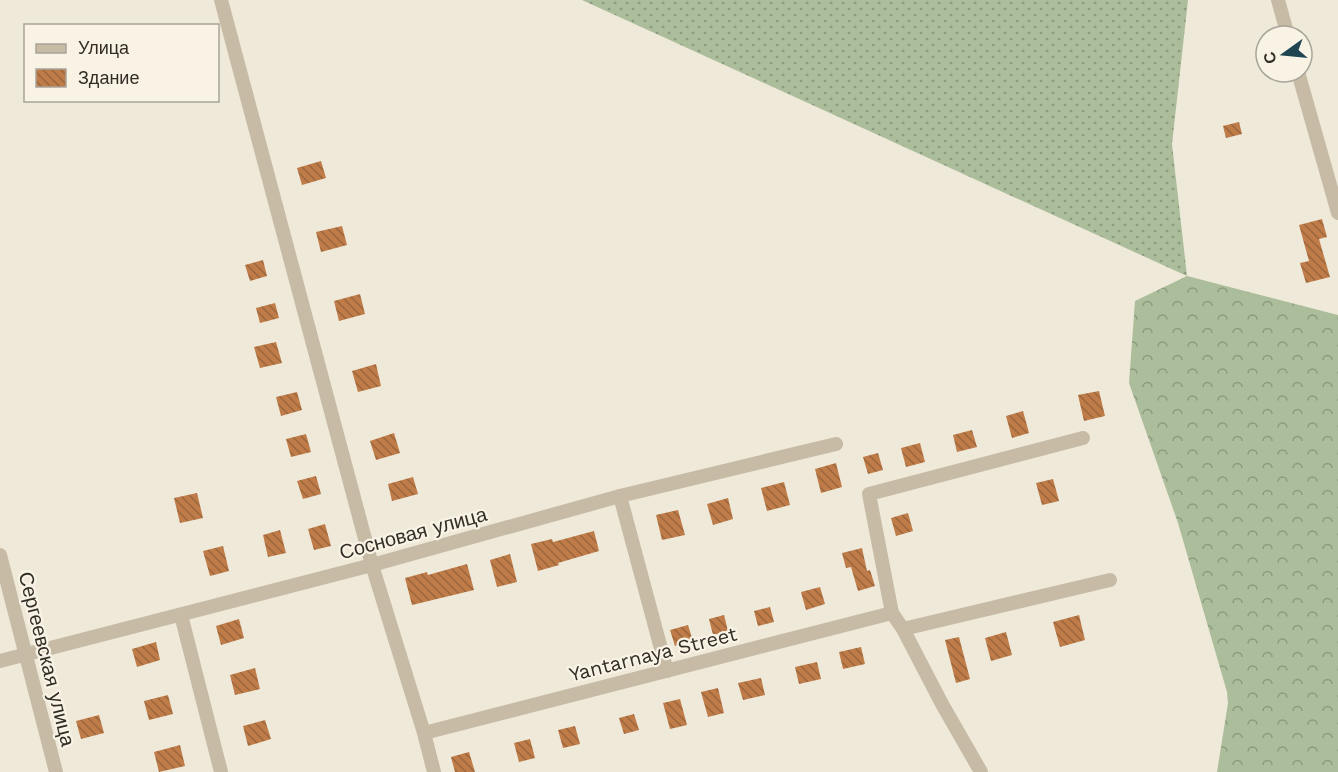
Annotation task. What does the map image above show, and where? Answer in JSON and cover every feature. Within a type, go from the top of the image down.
[{"type":"street","points":[[221,0],[372,565],[434,772]]},
{"type":"street","points":[[1278,0],[1285,24]]},
{"type":"street","points":[[1301,84],[1338,213]]},
{"type":"street","points":[[981,772],[892,613],[869,494],[1083,438]]},
{"type":"street","name":"Сосновая улица","points":[[0,661],[372,565],[620,496],[836,444]]},
{"type":"street","points":[[620,496],[667,670]]},
{"type":"street","name":"Сергеевская улица","points":[[0,555],[56,772]]},
{"type":"street","points":[[903,629],[1110,580]]},
{"type":"street","name":"Yantarnaya Street","points":[[424,733],[892,613]]},
{"type":"street","points":[[181,615],[221,772]]},
{"type":"green space","points":[[582,0],[1188,0],[1172,144],[1187,276]]},
{"type":"green space","points":[[1187,276],[1338,315],[1338,772],[1217,772],[1228,703],[1227,692],[1178,523],[1129,383],[1135,301]]},
{"type":"building","points":[[1239,122],[1242,134],[1226,138],[1223,126]]},
{"type":"building","points":[[321,161],[326,178],[302,185],[297,168]]},
{"type":"building","points":[[1322,219],[1327,237],[1319,239],[1330,277],[1306,283],[1300,263],[1309,261],[1299,225]]},
{"type":"building","points":[[342,226],[347,245],[321,252],[316,232]]},
{"type":"building","points":[[263,260],[267,276],[250,281],[245,265]]},
{"type":"building","points":[[360,294],[365,314],[339,321],[334,301]]},
{"type":"building","points":[[275,303],[279,318],[260,323],[256,308]]},
{"type":"building","points":[[276,342],[282,363],[260,368],[254,347]]},
{"type":"building","points":[[376,364],[381,386],[358,392],[352,371]]},
{"type":"building","points":[[1099,391],[1105,416],[1084,421],[1078,395]]},
{"type":"building","points":[[297,392],[302,410],[281,416],[276,397]]},
{"type":"building","points":[[1023,411],[1029,433],[1012,438],[1006,416]]},
{"type":"building","points":[[972,430],[977,447],[957,452],[953,435]]},
{"type":"building","points":[[394,433],[400,453],[376,460],[370,441]]},
{"type":"building","points":[[306,434],[311,452],[291,457],[286,439]]},
{"type":"building","points":[[920,443],[925,462],[906,467],[901,448]]},
{"type":"building","points":[[878,453],[883,470],[868,474],[863,457]]},
{"type":"building","points":[[836,463],[842,487],[821,493],[815,469]]},
{"type":"building","points":[[316,476],[321,494],[303,499],[297,481]]},
{"type":"building","points":[[413,477],[418,494],[392,501],[388,484]]},
{"type":"building","points":[[1053,479],[1059,501],[1042,505],[1036,483]]},
{"type":"building","points":[[784,482],[790,505],[767,511],[761,488]]},
{"type":"building","points":[[197,493],[203,518],[180,523],[174,498]]},
{"type":"building","points":[[728,498],[733,519],[713,525],[707,504]]},
{"type":"building","points":[[678,510],[685,535],[662,540],[656,515]]},
{"type":"building","points":[[908,513],[913,531],[896,536],[891,518]]},
{"type":"building","points":[[325,524],[331,546],[314,550],[308,529]]},
{"type":"building","points":[[280,530],[286,553],[268,557],[263,535]]},
{"type":"building","points":[[594,531],[599,551],[538,571],[531,544],[552,539],[553,542]]},
{"type":"building","points":[[223,546],[229,571],[210,576],[203,551]]},
{"type":"building","points":[[862,548],[867,571],[870,570],[875,586],[858,591],[851,567],[846,568],[842,553]]},
{"type":"building","points":[[510,554],[517,582],[497,587],[490,560]]},
{"type":"building","points":[[467,564],[474,590],[412,605],[405,578],[427,572],[428,575]]},
{"type":"building","points":[[820,587],[825,604],[806,610],[801,592]]},
{"type":"building","points":[[770,607],[774,622],[758,626],[754,611]]},
{"type":"building","points":[[724,615],[728,631],[713,635],[709,619]]},
{"type":"building","points":[[1079,615],[1085,640],[1060,647],[1053,622]]},
{"type":"building","points":[[239,619],[244,638],[221,645],[216,626]]},
{"type":"building","points":[[688,625],[693,641],[675,646],[670,630]]},
{"type":"building","points":[[1006,632],[1012,655],[991,661],[985,638]]},
{"type":"building","points":[[959,637],[970,679],[956,683],[945,640]]},
{"type":"building","points":[[156,642],[160,660],[137,667],[132,649]]},
{"type":"building","points":[[861,647],[865,664],[843,669],[839,652]]},
{"type":"building","points":[[817,662],[821,679],[799,684],[795,667]]},
{"type":"building","points":[[255,668],[260,689],[235,695],[230,675]]},
{"type":"building","points":[[761,678],[765,695],[743,700],[738,683]]},
{"type":"building","points":[[718,688],[724,713],[708,717],[701,692]]},
{"type":"building","points":[[168,695],[173,714],[149,720],[144,701]]},
{"type":"building","points":[[680,699],[687,725],[670,729],[663,703]]},
{"type":"building","points":[[634,714],[639,730],[624,734],[619,718]]},
{"type":"building","points":[[99,715],[104,733],[81,739],[76,721]]},
{"type":"building","points":[[265,720],[271,739],[248,746],[243,726]]},
{"type":"building","points":[[575,726],[580,744],[563,748],[558,730]]},
{"type":"building","points":[[530,739],[535,758],[519,762],[514,743]]},
{"type":"building","points":[[180,745],[185,766],[159,772],[154,752]]},
{"type":"building","points":[[469,752],[475,772],[455,772],[451,757]]}]
